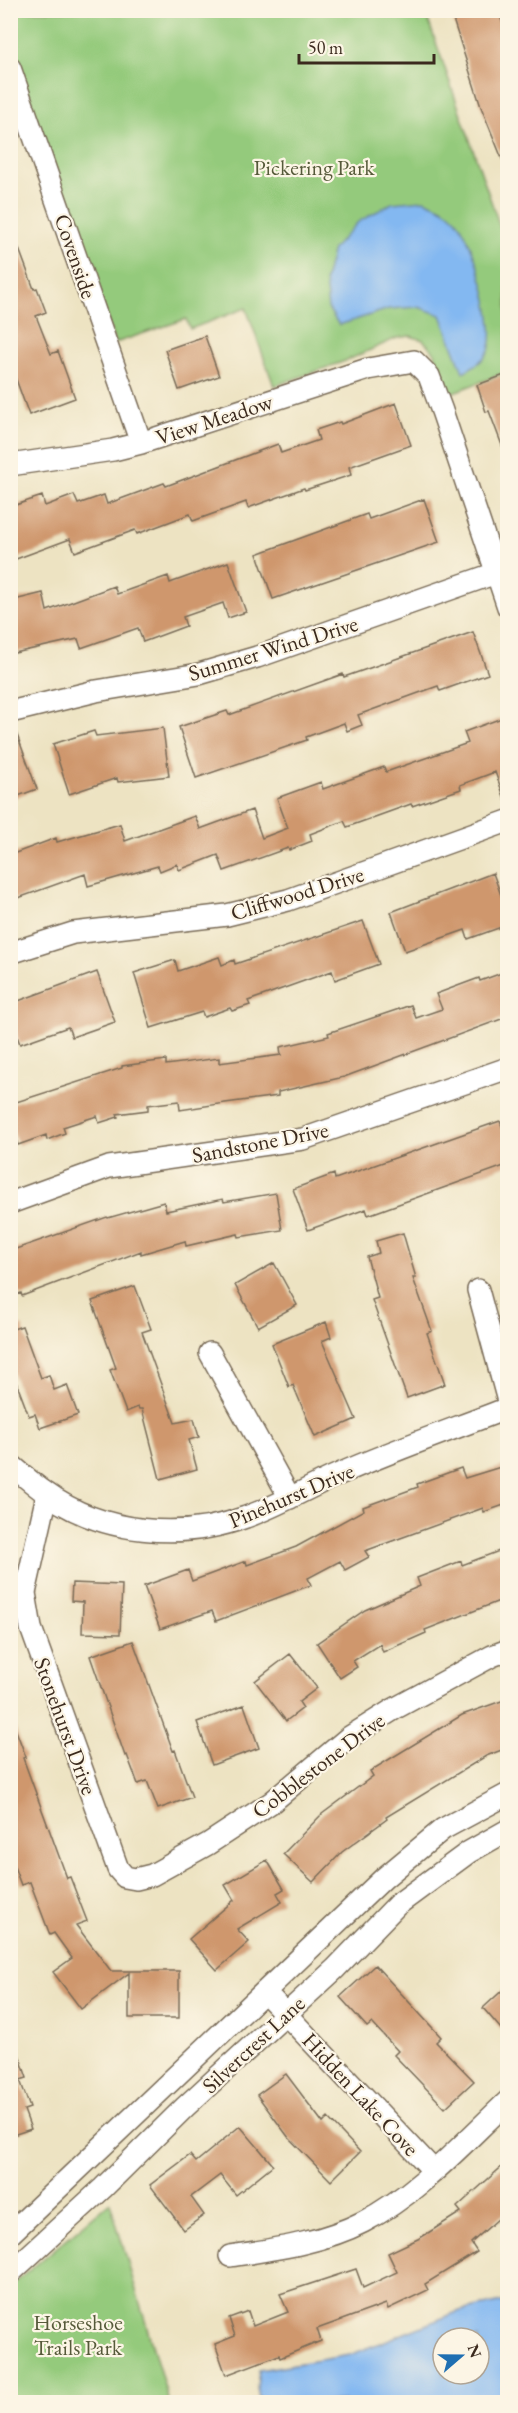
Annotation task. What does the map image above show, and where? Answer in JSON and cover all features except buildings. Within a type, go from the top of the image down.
[{"type":"street","name":"Covenside","points":[[10,69],[141,443]]},
{"type":"street","name":"View Meadow","points":[[10,465],[113,450],[141,443],[368,369],[414,361],[429,376],[496,573]]},
{"type":"street","points":[[496,573],[507,607]]},
{"type":"street","name":"Summer Wind Drive","points":[[10,712],[96,691],[199,674],[257,657],[496,573]]},
{"type":"street","name":"Cliffwood Drive","points":[[10,953],[73,933],[227,915],[288,900],[507,821]]},
{"type":"street","name":"Sandstone Drive","points":[[10,1203],[109,1167],[303,1139],[507,1068]]},
{"type":"street","points":[[478,1290],[507,1401]]},
{"type":"street","points":[[210,1353],[290,1498]]},
{"type":"street","name":"Pinehurst Drive","points":[[10,1464],[47,1494],[83,1513],[119,1527],[162,1530],[209,1527],[246,1517],[338,1474],[507,1408]]},
{"type":"street","name":"Stonehurst Drive","points":[[47,1494],[30,1570],[26,1606],[31,1628],[118,1869],[125,1877],[130,1878]]},
{"type":"street","name":"Cobblestone Drive","points":[[130,1878],[136,1879],[152,1875],[208,1844],[272,1802],[348,1738],[394,1708],[507,1650]]},
{"type":"street","name":"Silvercrest Lane","points":[[10,2234],[384,1878],[442,1829],[507,1794]]},
{"type":"street","name":"Silvercrest Lane","points":[[10,2273],[335,1969],[397,1905],[470,1852],[507,1830]]},
{"type":"street","name":"Hidden Lake Cove","points":[[265,1992],[433,2170]]},
{"type":"street","points":[[230,2256],[292,2246],[362,2223],[388,2207],[433,2170],[507,2101]]},
{"type":"green space","name":"Pickering Park","points":[[10,11],[425,11],[507,247],[507,372],[446,395],[435,353],[423,340],[410,336],[397,338],[348,360],[274,386],[246,308],[190,329],[186,319],[115,343],[11,47]]},
{"type":"green space","name":"Horseshoe Trails Park","points":[[110,2202],[169,2402],[11,2402],[11,2286]]},
{"type":"water","points":[[424,200],[449,213],[463,230],[477,264],[488,305],[491,341],[488,352],[474,366],[463,372],[441,315],[418,307],[389,309],[339,325],[328,308],[325,280],[333,249],[358,222],[392,203]]},
{"type":"water","points":[[507,2301],[507,2402],[266,2402],[259,2398],[257,2388],[259,2370],[350,2355],[460,2311]]}]
